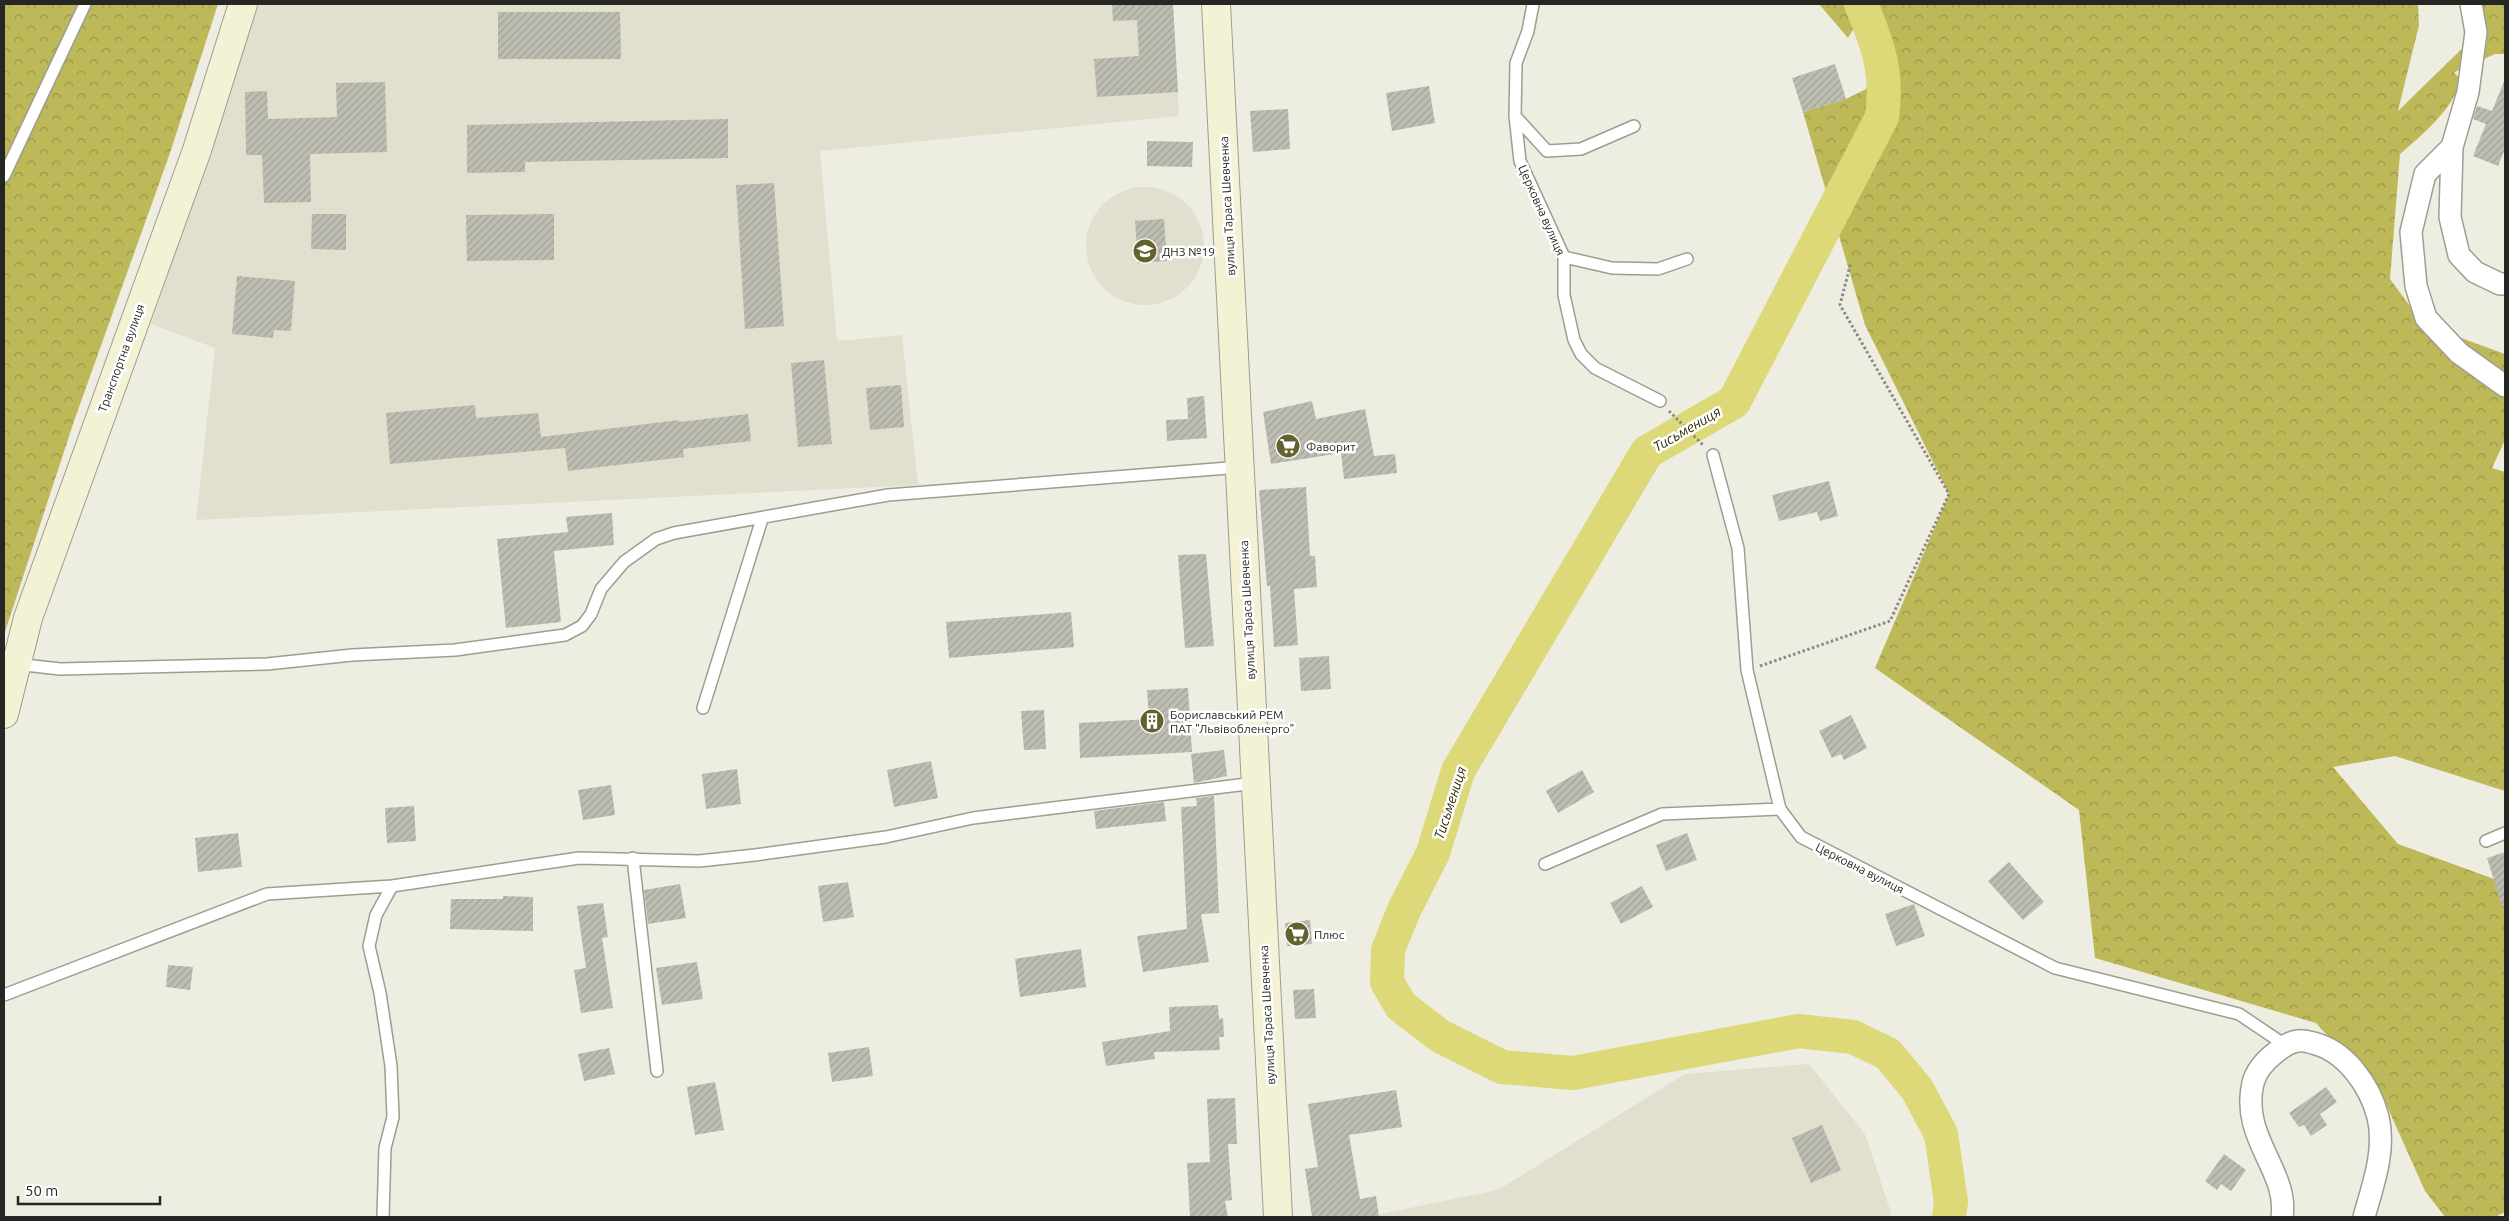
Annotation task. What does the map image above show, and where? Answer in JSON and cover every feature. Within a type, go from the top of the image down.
[{"type":"main road","name":"Транспортна вулиця","points":[[4,714],[28,618],[197,150],[243,4]]},
{"type":"main road","name":"вулиця Тараса Шевченка","points":[[1216,4],[1278,1217]]},
{"type":"street","points":[[2471,4],[2476,32],[2468,92],[2452,147],[2450,217],[2459,255],[2475,272],[2500,284],[2505,284]]},
{"type":"street","points":[[2452,147],[2425,174],[2411,232],[2416,286],[2426,318],[2459,353],[2505,386]]},
{"type":"street","points":[[2282,1217],[2284,1206],[2279,1185],[2256,1136],[2250,1106],[2254,1081],[2266,1060],[2285,1045],[2300,1040],[2319,1044],[2342,1056],[2368,1091],[2378,1118],[2380,1155],[2364,1217]]},
{"type":"lane","points":[[4,176],[86,4]]},
{"type":"lane","name":"Церковна вулиця","points":[[1533,4],[1528,31],[1516,63],[1515,116],[1520,161],[1564,257],[1564,295],[1574,340],[1581,354],[1595,368],[1660,401]]},
{"type":"lane","points":[[1515,116],[1547,151],[1581,149],[1634,126]]},
{"type":"lane","points":[[1564,257],[1612,268],[1658,269],[1688,259]]},
{"type":"lane","name":"Церковна вулиця","points":[[1713,455],[1738,548],[1747,670],[1780,809],[1801,837],[2055,968],[2239,1014],[2285,1045]]},
{"type":"lane","points":[[16,664],[60,668],[267,664],[352,655],[455,650],[566,635],[582,626],[591,614],[600,589],[624,562],[656,539],[700,528],[762,519],[888,495],[1241,467]]},
{"type":"lane","points":[[703,708],[762,519]]},
{"type":"lane","points":[[4,995],[267,894],[392,886],[579,858],[698,861],[811,848],[856,840],[886,838],[973,818],[1255,783]]},
{"type":"lane","points":[[1545,864],[1662,814],[1780,809]]},
{"type":"lane","points":[[2486,841],[2505,832]]},
{"type":"lane","points":[[633,858],[657,1071]]},
{"type":"lane","points":[[382,1217],[385,1148],[393,1117],[391,1066],[380,993],[369,946],[376,915],[392,886]]},
{"type":"path","points":[[1747,670],[1890,621],[1949,494],[1840,305],[1851,262]]},
{"type":"path","points":[[1660,401],[1713,455]]},
{"type":"shaded area","points":[[259,4],[1173,4],[1179,116],[820,151],[837,341],[902,335],[918,485],[196,520],[215,348],[151,324]]},
{"type":"shaded area","name":"ДНЗ №19","points":[[1145,187],[1168,191],[1187,204],[1200,223],[1204,246],[1200,269],[1187,288],[1168,301],[1145,305],[1122,301],[1103,288],[1090,269],[1086,246],[1090,223],[1103,204],[1122,191]]},
{"type":"shaded area","points":[[1809,1064],[1865,1134],[1891,1213],[1888,1217],[1366,1217],[1498,1190],[1685,1074]]},
{"type":"green space","points":[[4,4],[218,4],[170,153],[74,421],[4,635]]},
{"type":"green space","points":[[1819,4],[2418,4],[2419,25],[2398,111],[2473,38],[2479,4],[2505,4],[2505,54],[2495,54],[2454,72],[2460,79],[2452,100],[2418,139],[2400,154],[2390,279],[2423,324],[2505,354],[2505,440],[2492,468],[2505,472],[2505,791],[2395,756],[2333,767],[2398,844],[2505,883],[2505,1212],[2495,1217],[2445,1217],[2425,1191],[2382,1095],[2316,1023],[2095,958],[2079,810],[1875,668],[1949,494],[1865,325],[1803,112],[1846,99],[1866,89],[1891,40],[1861,16],[1848,38]]},
{"type":"building","points":[[1112,4],[1173,4],[1178,92],[1097,97],[1094,59],[1139,56],[1137,20],[1113,21]]},
{"type":"building","points":[[498,12],[620,12],[621,59],[498,59]]},
{"type":"building","points":[[1835,64],[1846,99],[1803,112],[1792,78]]},
{"type":"building","points":[[2505,79],[2505,149],[2498,166],[2473,156],[2486,124],[2473,119],[2477,106],[2492,111]]},
{"type":"building","points":[[385,82],[387,152],[310,154],[311,202],[264,203],[262,155],[246,155],[245,92],[267,91],[268,119],[337,117],[336,83]]},
{"type":"building","points":[[1429,86],[1435,123],[1392,131],[1386,93]]},
{"type":"building","points":[[1288,109],[1290,149],[1253,152],[1250,111]]},
{"type":"building","points":[[728,119],[728,158],[525,162],[525,172],[467,173],[467,125]]},
{"type":"building","points":[[1147,141],[1193,142],[1192,167],[1147,166]]},
{"type":"building","points":[[774,183],[784,326],[745,329],[736,185]]},
{"type":"building","points":[[312,214],[346,214],[346,250],[311,249]]},
{"type":"building","points":[[554,214],[554,260],[467,261],[466,215]]},
{"type":"building","points":[[1164,219],[1167,261],[1138,263],[1135,221]]},
{"type":"building","points":[[237,276],[295,281],[291,331],[274,330],[273,338],[232,334]]},
{"type":"building","points":[[824,360],[832,444],[798,447],[791,363]]},
{"type":"building","points":[[901,385],[904,427],[870,430],[866,388]]},
{"type":"building","points":[[1204,396],[1207,438],[1167,441],[1166,420],[1188,419],[1187,398]]},
{"type":"building","points":[[1312,401],[1316,419],[1365,409],[1374,456],[1395,454],[1397,473],[1344,479],[1341,453],[1271,464],[1263,412]]},
{"type":"building","points":[[475,405],[476,418],[538,413],[541,437],[679,420],[679,422],[748,414],[751,441],[683,449],[684,457],[568,471],[565,448],[390,464],[386,413]]},
{"type":"building","points":[[1829,481],[1838,516],[1820,521],[1817,512],[1779,521],[1772,495]]},
{"type":"building","points":[[1306,487],[1310,556],[1315,556],[1317,587],[1294,589],[1298,645],[1274,647],[1270,586],[1267,586],[1259,490]]},
{"type":"building","points":[[612,513],[614,545],[554,551],[561,622],[506,628],[497,539],[568,532],[566,517]]},
{"type":"building","points":[[1206,554],[1214,646],[1185,648],[1178,555]]},
{"type":"building","points":[[1071,612],[1074,647],[949,658],[946,622]]},
{"type":"building","points":[[1329,656],[1331,689],[1301,691],[1299,658]]},
{"type":"building","name":"Бориславський РЕМ ПАТ \"Львівобленерго\"","points":[[1188,688],[1192,752],[1080,758],[1079,723],[1149,719],[1147,690]]},
{"type":"building","points":[[1044,710],[1046,749],[1024,750],[1021,711]]},
{"type":"building","points":[[1851,715],[1867,748],[1844,760],[1841,754],[1832,758],[1819,731]]},
{"type":"building","points":[[1224,750],[1227,776],[1194,783],[1191,754]]},
{"type":"building","points":[[931,761],[938,798],[894,807],[887,770]]},
{"type":"building","points":[[737,769],[741,804],[706,809],[702,774]]},
{"type":"building","points":[[1582,770],[1594,792],[1558,813],[1546,791]]},
{"type":"building","points":[[611,785],[615,815],[583,820],[578,790]]},
{"type":"building","points":[[1214,796],[1219,913],[1201,914],[1209,962],[1143,972],[1137,936],[1187,929],[1181,807],[1197,806],[1196,798]]},
{"type":"building","points":[[1164,802],[1166,821],[1096,829],[1094,811]]},
{"type":"building","points":[[414,806],[416,841],[387,843],[385,808]]},
{"type":"building","points":[[238,833],[242,867],[198,872],[195,838]]},
{"type":"building","points":[[1687,833],[1697,860],[1666,871],[1656,845]]},
{"type":"building","points":[[2505,852],[2505,906],[2502,906],[2487,858]]},
{"type":"building","points":[[2009,862],[2044,902],[2023,920],[1988,881]]},
{"type":"building","points":[[848,882],[854,917],[823,922],[818,886]]},
{"type":"building","points":[[680,884],[686,918],[648,924],[644,890]]},
{"type":"building","points":[[1642,886],[1653,907],[1621,924],[1610,903]]},
{"type":"building","points":[[503,896],[533,897],[533,931],[450,929],[451,899],[503,899]]},
{"type":"building","points":[[603,903],[608,937],[602,938],[613,1008],[581,1013],[574,970],[586,968],[577,906]]},
{"type":"building","points":[[1914,904],[1925,936],[1896,946],[1885,914]]},
{"type":"building","points":[[1310,920],[1312,944],[1287,946],[1285,923]]},
{"type":"building","points":[[1081,949],[1086,987],[1020,997],[1015,959]]},
{"type":"building","points":[[697,962],[703,999],[662,1005],[656,968]]},
{"type":"building","points":[[168,965],[193,967],[190,990],[166,987]]},
{"type":"building","points":[[1314,989],[1316,1018],[1295,1019],[1293,990]]},
{"type":"building","points":[[1218,1005],[1219,1019],[1223,1018],[1224,1037],[1219,1037],[1220,1050],[1154,1052],[1155,1059],[1106,1066],[1102,1042],[1170,1031],[1169,1007]]},
{"type":"building","points":[[869,1047],[873,1076],[832,1082],[828,1053]]},
{"type":"building","points":[[609,1048],[615,1074],[584,1081],[578,1054]]},
{"type":"building","points":[[715,1082],[724,1130],[695,1135],[687,1087]]},
{"type":"building","points":[[2326,1087],[2337,1102],[2320,1114],[2327,1125],[2311,1136],[2304,1125],[2299,1127],[2289,1113]]},
{"type":"building","points":[[1396,1090],[1402,1127],[1349,1135],[1360,1199],[1376,1196],[1379,1217],[1312,1217],[1305,1169],[1318,1167],[1308,1104]]},
{"type":"building","points":[[1235,1098],[1237,1144],[1228,1144],[1232,1200],[1225,1201],[1228,1217],[1190,1217],[1187,1163],[1210,1162],[1207,1099]]},
{"type":"building","points":[[1822,1125],[1841,1170],[1811,1183],[1792,1138]]},
{"type":"building","points":[[2224,1154],[2246,1170],[2231,1191],[2221,1184],[2217,1190],[2205,1181]]},
{"type":"waterway","name":"Тисьмениця","points":[[1861,4],[1880,59],[1884,86],[1882,117],[1734,402],[1647,452],[1458,771],[1433,853],[1404,910],[1388,950],[1387,982],[1401,1006],[1440,1036],[1502,1067],[1573,1073],[1799,1031],[1853,1037],[1888,1054],[1917,1089],[1941,1134],[1951,1202],[1949,1217]]},
{"type":"place","name":"ДНЗ №19","points":[[1145,251]]},
{"type":"place","name":"Фаворит","points":[[1288,446]]},
{"type":"place","name":"Бориславський РЕМ ПАТ \"Львівобленерго\"","points":[[1152,721]]},
{"type":"place","name":"Плюс","points":[[1297,934]]}]
